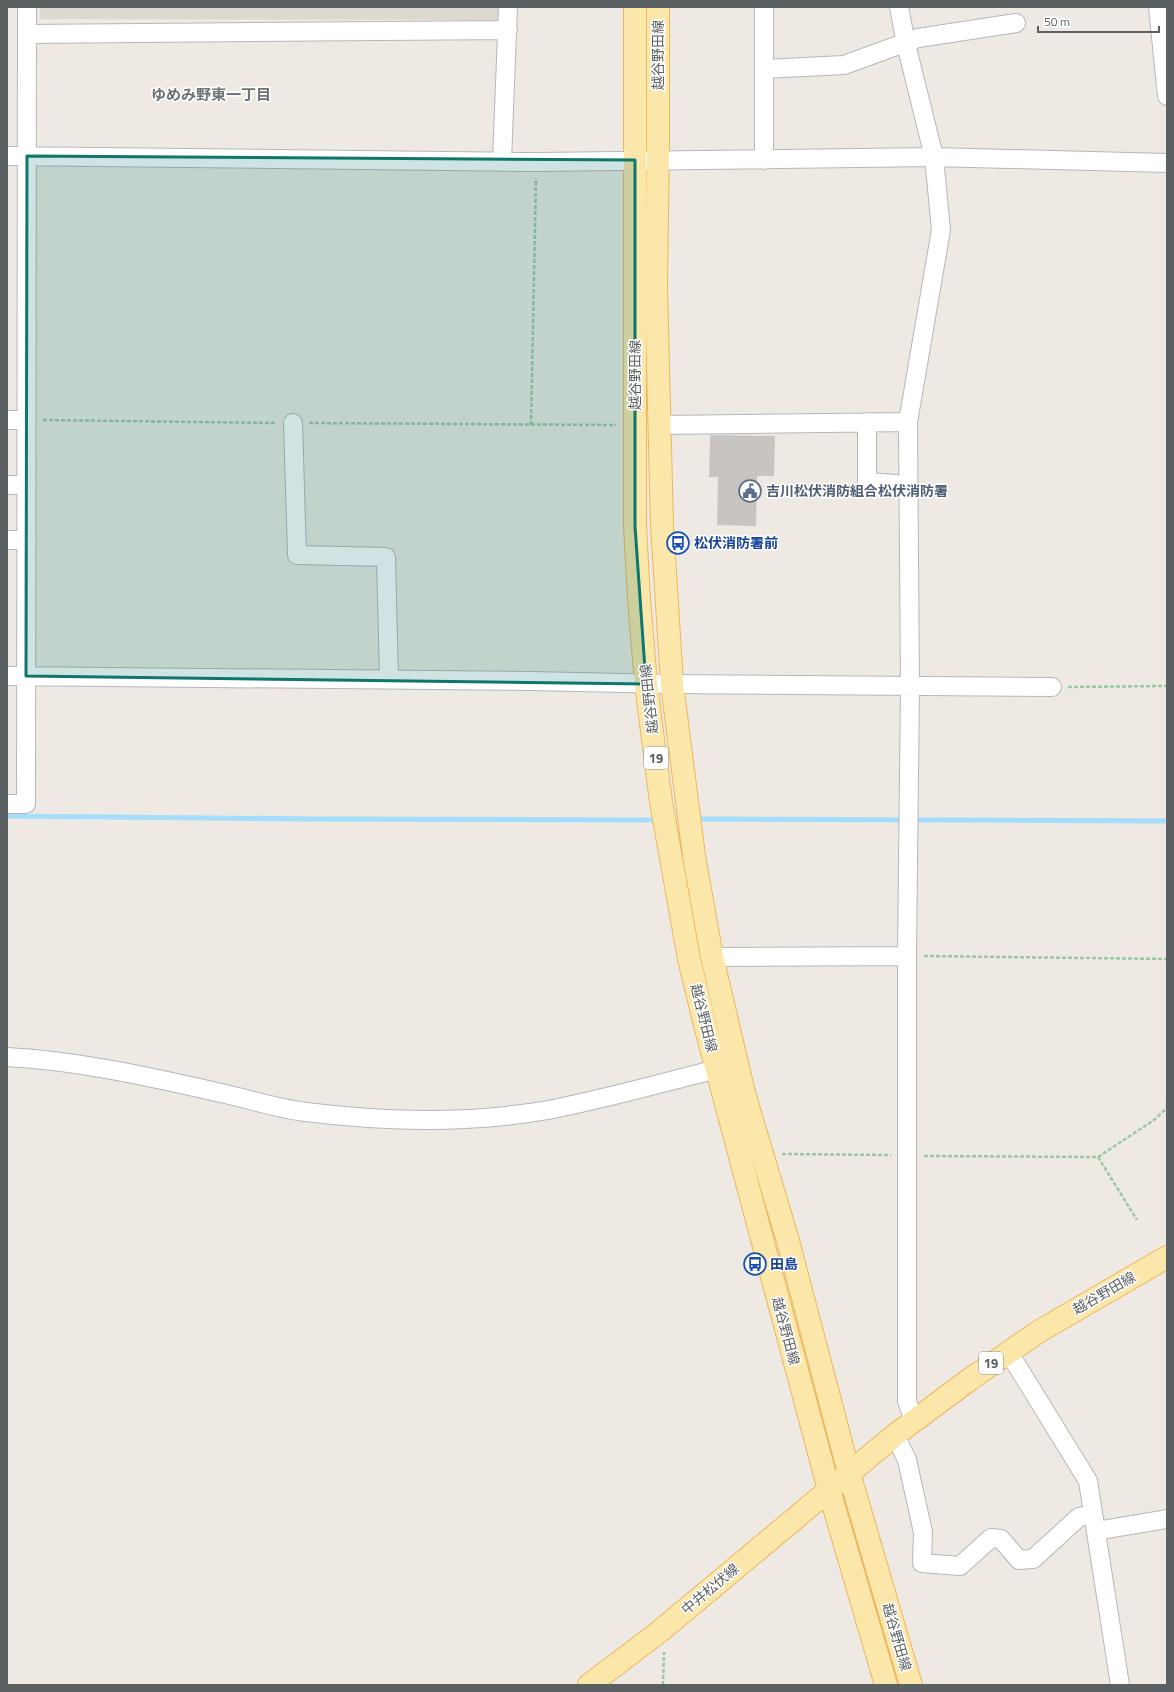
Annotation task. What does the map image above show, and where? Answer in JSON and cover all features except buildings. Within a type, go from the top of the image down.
[{"type":"main road","name":"越谷野田線","points":[[635,7],[636,533],[639,599],[646,684],[661,802],[678,905],[689,959],[717,1069],[829,1490],[886,1685]]},
{"type":"main road","name":"越谷野田線","points":[[658,7],[656,286],[664,576],[672,684],[685,796],[712,957],[744,1093],[788,1241],[849,1473],[911,1685]]},
{"type":"main road","name":"越谷野田線","points":[[829,1490],[895,1435],[1008,1351],[1079,1307],[1167,1257]]},
{"type":"main road","name":"中井松伏線","points":[[589,1685],[659,1632],[829,1490]]},
{"type":"street","points":[[7,804],[26,804],[27,7]]},
{"type":"street","points":[[502,161],[508,7]]},
{"type":"street","points":[[764,7],[764,160]]},
{"type":"street","points":[[899,7],[906,44],[934,157],[942,230],[908,422],[910,686],[907,956],[907,1401],[914,1421]]},
{"type":"street","points":[[1158,7],[1165,55],[1167,91]]},
{"type":"street","points":[[764,69],[844,65],[906,44],[918,38],[1016,23]]},
{"type":"street","points":[[27,34],[508,30]]},
{"type":"street","points":[[7,156],[536,162],[934,157],[1167,163]]},
{"type":"street","points":[[7,420],[26,420]]},
{"type":"street","points":[[867,422],[867,482],[909,485]]},
{"type":"street","points":[[659,425],[908,422]]},
{"type":"street","points":[[293,423],[297,554],[386,557],[389,680]]},
{"type":"street","points":[[7,485],[26,485]]},
{"type":"street","points":[[7,540],[27,540]]},
{"type":"street","points":[[7,676],[646,684],[1052,687]]},
{"type":"street","points":[[712,957],[907,956]]},
{"type":"street","points":[[7,1057],[37,1058],[133,1074],[304,1112],[416,1120],[489,1117],[547,1110],[589,1102],[717,1069]]},
{"type":"street","points":[[1008,1351],[1088,1482],[1120,1685]]},
{"type":"street","points":[[895,1435],[906,1460],[923,1532],[922,1563],[960,1566],[992,1538],[1001,1539],[1019,1560],[1033,1559],[1079,1517],[1093,1514]]},
{"type":"street","points":[[1096,1532],[1167,1519]]},
{"type":"path","points":[[536,162],[532,425],[635,425]]},
{"type":"path","points":[[1052,687],[1167,686]]},
{"type":"path","points":[[907,956],[1167,959]]},
{"type":"path","points":[[763,1155],[1098,1157],[1154,1120],[1167,1108],[1167,1101]]},
{"type":"path","points":[[1098,1157],[1137,1220]]},
{"type":"path","points":[[659,1632],[664,1645],[663,1685]]},
{"type":"highlighted area","points":[[27,156],[635,160],[635,526],[646,684],[26,676]]},
{"type":"shaded area","points":[[40,7],[498,7],[498,20],[40,19]]},
{"type":"waterway","points":[[7,816],[660,820]]},
{"type":"waterway","points":[[694,819],[1167,821]]},
{"type":"place","name":"吉川松伏消防組合松伏消防署","points":[[750,491]]},
{"type":"place","name":"松伏消防署前","points":[[678,543]]},
{"type":"place","name":"田島","points":[[755,1264]]},
{"type":"district","name":"ゆめみ野東一丁目","points":[[211,95]]}]
